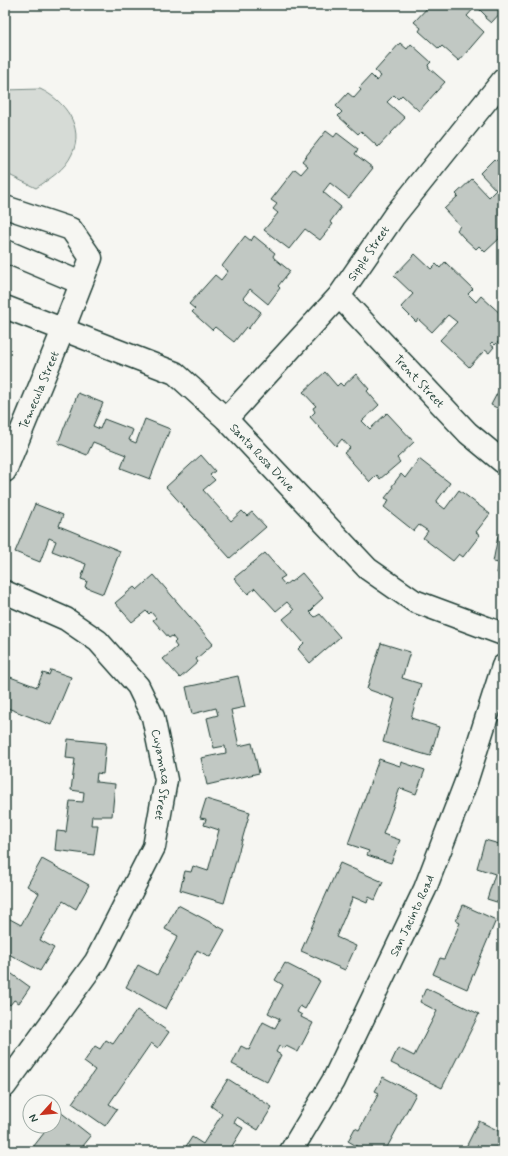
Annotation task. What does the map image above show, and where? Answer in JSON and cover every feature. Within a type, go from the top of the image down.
[{"type":"street","name":"Sipple Street","points":[[226,419],[339,296],[394,216],[503,80]]},
{"type":"street","name":"Temecula Street","points":[[5,206],[71,229],[91,258],[5,471]]},
{"type":"street","points":[[5,251],[82,283]]},
{"type":"street","name":"Trent Street","points":[[339,296],[468,433],[503,462]]},
{"type":"street","name":"Santa Rosa Drive","points":[[5,307],[175,373],[226,419],[368,569],[414,601],[503,634]]},
{"type":"street","name":"Cuyamaca Street","points":[[5,592],[66,619],[98,641],[138,686],[153,717],[166,780],[154,847],[96,961],[5,1086]]},
{"type":"street","name":"San Jacinto Road","points":[[291,1151],[333,1081],[425,889],[466,782],[503,666]]},
{"type":"shaded area","points":[[40,89],[57,100],[64,107],[74,124],[76,134],[75,144],[69,160],[56,174],[36,188],[5,173],[5,90]]},
{"type":"building","points":[[430,5],[503,5],[503,10],[491,23],[476,6],[467,16],[484,32],[459,61],[442,46],[439,49],[419,31],[421,28],[414,22]]},
{"type":"building","points":[[400,43],[407,49],[411,44],[431,62],[428,65],[429,68],[445,82],[419,111],[402,95],[398,99],[394,95],[387,102],[405,118],[378,147],[361,131],[358,134],[338,116],[342,112],[336,106],[348,93],[354,98],[361,90],[359,88],[371,75],[377,81],[381,76],[375,71]]},
{"type":"building","points":[[326,131],[334,137],[337,133],[358,149],[355,154],[373,168],[349,198],[330,183],[323,192],[341,207],[330,222],[333,224],[320,240],[305,229],[289,249],[264,230],[278,213],[273,209],[277,204],[271,200],[295,169],[301,174],[308,166],[302,161]]},
{"type":"building","points":[[503,155],[503,232],[499,237],[500,238],[485,252],[479,246],[476,249],[463,237],[457,230],[460,226],[444,209],[458,196],[456,194],[472,179],[489,197],[496,190],[480,173],[494,159],[496,161]]},
{"type":"building","points":[[245,236],[251,241],[254,236],[275,253],[273,256],[274,258],[290,271],[278,286],[280,288],[268,304],[250,289],[243,298],[261,312],[248,329],[246,327],[234,342],[215,327],[212,330],[192,312],[195,309],[189,304],[215,275],[221,280],[228,271],[222,266]]},
{"type":"building","points":[[415,254],[431,269],[436,264],[440,268],[445,262],[473,289],[468,294],[476,302],[481,296],[503,316],[503,337],[495,345],[492,342],[490,344],[494,347],[489,353],[485,350],[469,367],[440,340],[457,322],[448,315],[432,332],[418,319],[416,322],[401,307],[413,294],[394,276]]},
{"type":"building","points":[[325,372],[337,386],[340,383],[343,386],[356,374],[369,389],[367,391],[379,405],[362,421],[370,429],[387,413],[414,442],[397,458],[400,462],[380,479],[377,475],[370,482],[344,453],[350,448],[342,439],[336,446],[310,417],[315,412],[313,408],[316,406],[303,392]]},
{"type":"building","points":[[503,372],[503,411],[491,405],[502,384],[498,382]]},
{"type":"building","points":[[78,393],[103,403],[93,426],[100,429],[104,419],[133,430],[129,440],[136,443],[145,419],[170,429],[150,479],[121,468],[126,455],[93,442],[87,455],[58,443]]},
{"type":"building","points":[[201,455],[215,471],[210,475],[215,480],[203,490],[231,521],[242,511],[247,516],[252,512],[266,527],[230,558],[166,487]]},
{"type":"building","points":[[419,459],[450,483],[436,502],[445,509],[459,490],[490,514],[476,532],[480,535],[463,557],[459,554],[453,561],[423,538],[428,531],[419,525],[414,531],[384,507],[389,500],[385,498],[393,488],[392,486],[401,474],[405,478]]},
{"type":"building","points":[[35,504],[63,515],[59,526],[120,551],[103,594],[85,587],[87,581],[81,579],[86,564],[52,551],[56,541],[49,538],[40,562],[15,552]]},
{"type":"building","points":[[503,527],[503,574],[497,573],[499,563],[493,562],[498,536],[501,536]]},
{"type":"building","points":[[265,553],[285,576],[280,579],[285,585],[302,573],[323,598],[313,607],[314,608],[310,612],[315,617],[320,614],[340,637],[310,663],[298,649],[304,643],[283,619],[294,610],[287,602],[276,611],[255,588],[248,594],[234,578]]},
{"type":"building","points":[[154,575],[213,644],[196,659],[198,662],[180,678],[163,659],[177,647],[174,643],[176,641],[172,636],[169,638],[153,620],[156,618],[151,612],[149,614],[146,611],[132,622],[115,603],[134,587],[137,590]]},
{"type":"building","points":[[381,643],[410,652],[402,678],[421,684],[411,718],[439,727],[430,756],[383,742],[395,699],[367,689]]},
{"type":"building","points":[[51,670],[71,677],[51,725],[5,707],[5,675],[37,687],[43,673],[49,675]]},
{"type":"building","points":[[238,676],[245,707],[231,710],[239,746],[252,743],[259,773],[207,785],[201,758],[226,753],[225,746],[214,748],[207,718],[218,715],[216,708],[192,714],[186,687]]},
{"type":"building","points":[[68,739],[106,743],[103,774],[97,773],[96,782],[115,784],[112,816],[92,816],[91,825],[98,825],[94,855],[55,850],[57,831],[66,832],[70,801],[83,802],[84,792],[71,790],[75,759],[66,758]]},
{"type":"building","points":[[379,759],[400,766],[401,762],[425,770],[416,794],[400,788],[383,834],[400,840],[391,863],[367,855],[369,851],[348,844]]},
{"type":"building","points":[[206,799],[250,812],[224,903],[180,890],[185,871],[191,872],[193,866],[208,871],[219,830],[204,825],[206,819],[200,818]]},
{"type":"building","points":[[485,840],[503,845],[503,904],[487,899],[495,874],[477,868]]},
{"type":"building","points":[[42,859],[89,885],[76,909],[63,901],[40,940],[54,948],[40,971],[5,952],[5,924],[8,918],[21,925],[39,893],[27,886]]},
{"type":"building","points":[[340,863],[383,882],[375,900],[369,897],[367,903],[353,897],[336,937],[356,946],[345,970],[301,951]]},
{"type":"building","points":[[178,905],[225,930],[210,957],[197,950],[166,1009],[126,987],[138,965],[157,975],[178,936],[165,929]]},
{"type":"building","points":[[463,905],[496,920],[467,989],[433,974],[440,958],[444,959],[460,923],[456,921]]},
{"type":"building","points":[[285,963],[320,981],[305,1009],[300,1006],[297,1012],[302,1015],[301,1017],[313,1023],[298,1052],[286,1046],[284,1048],[279,1046],[276,1052],[281,1055],[267,1082],[232,1064],[241,1046],[249,1050],[263,1022],[275,1028],[280,1019],[268,1013],[283,985],[275,980]]},
{"type":"building","points":[[5,969],[30,987],[19,1003],[14,1000],[10,1005],[5,1001]]},
{"type":"building","points":[[426,988],[479,1014],[442,1088],[391,1063],[398,1048],[414,1056],[437,1011],[420,1002]]},
{"type":"building","points":[[137,1010],[169,1032],[158,1048],[151,1043],[109,1104],[117,1109],[105,1126],[72,1103],[95,1070],[84,1062],[95,1046],[100,1049],[106,1040],[113,1044]]},
{"type":"building","points":[[383,1077],[416,1094],[385,1151],[365,1151],[348,1141],[355,1128],[359,1130],[379,1093],[375,1091]]},
{"type":"building","points":[[228,1079],[272,1107],[258,1130],[237,1117],[234,1123],[243,1128],[229,1151],[183,1151],[192,1137],[203,1144],[222,1114],[211,1106]]},
{"type":"building","points":[[62,1113],[91,1136],[79,1151],[30,1151],[43,1134],[62,1134]]},
{"type":"building","points":[[479,1121],[503,1133],[503,1151],[464,1151]]}]
